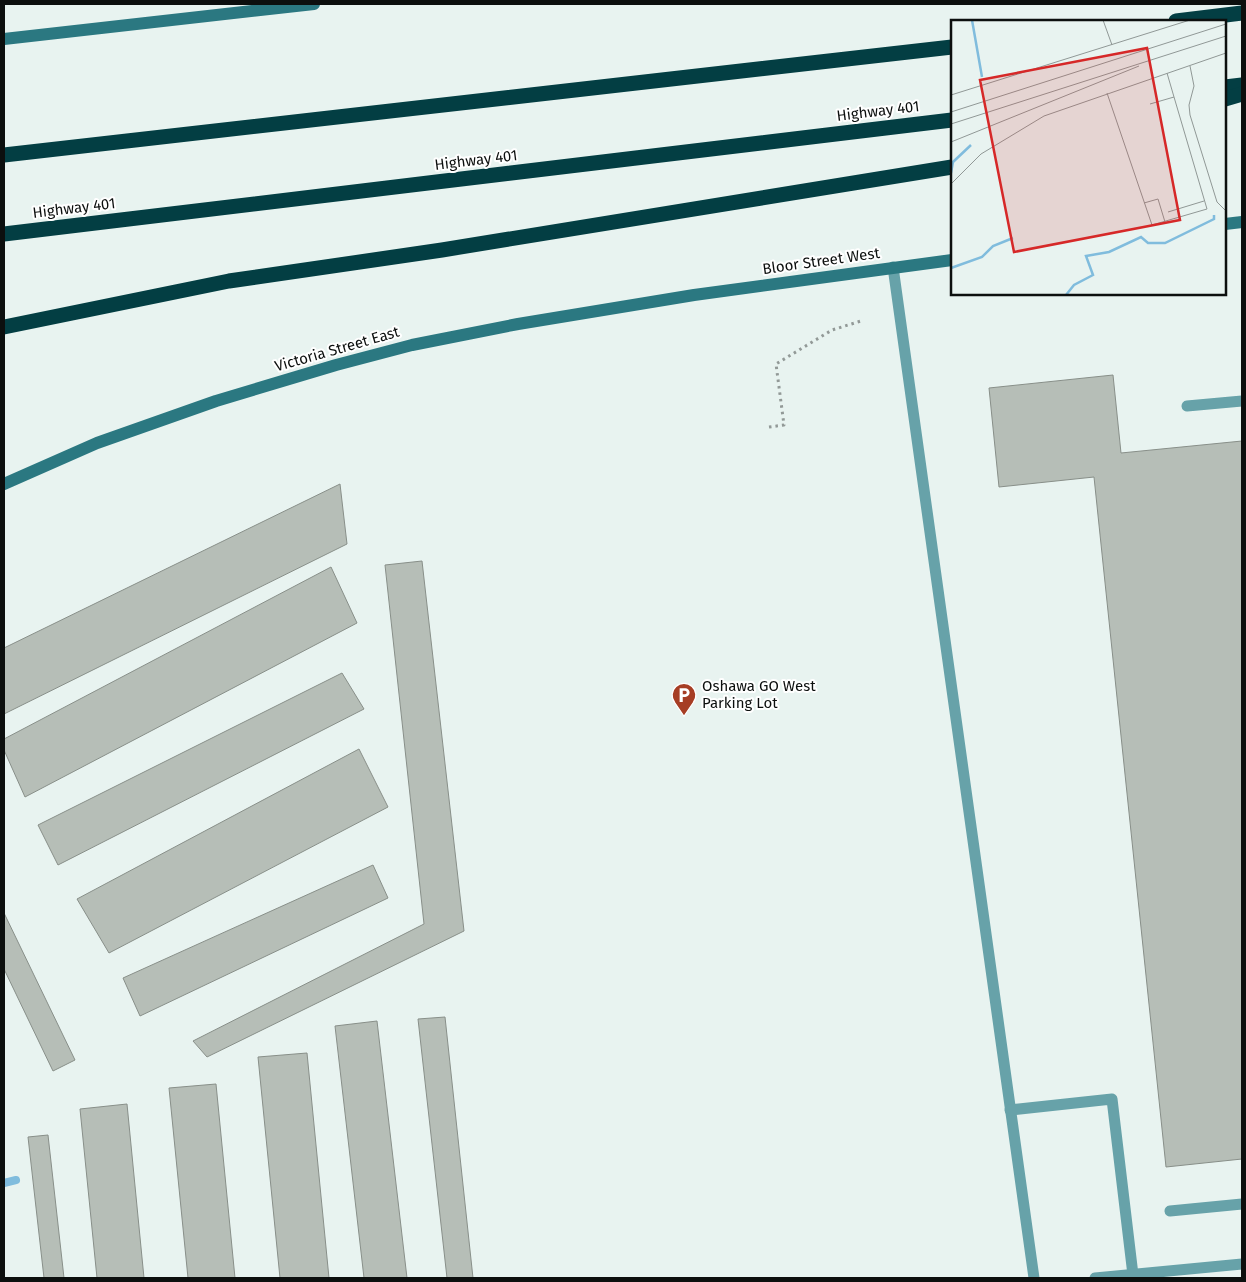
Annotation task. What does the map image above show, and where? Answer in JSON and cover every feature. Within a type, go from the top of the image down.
[{"type":"highway","points":[[1184,20],[1242,13]]},
{"type":"highway","points":[[4,155],[951,47]]},
{"type":"highway","points":[[1226,87],[1242,85]]},
{"type":"highway","points":[[1226,99],[1242,94]]},
{"type":"highway","name":"Highway 401","points":[[4,234],[951,120]]},
{"type":"highway","points":[[4,327],[229,281],[442,250],[951,167]]},
{"type":"main road","points":[[4,39],[314,4]]},
{"type":"main road","points":[[1226,224],[1242,222]]},
{"type":"main road","name":"Bloor Street West","points":[[694,296],[951,260]]},
{"type":"main road","name":"Victoria Street East","points":[[4,484],[97,443],[216,401],[336,364],[412,345],[518,324],[694,296]]},
{"type":"lane","points":[[893,268],[1034,1278]]},
{"type":"lane","points":[[1187,406],[1242,401]]},
{"type":"lane","points":[[1010,1110],[1112,1098],[1133,1275]]},
{"type":"lane","points":[[1170,1211],[1242,1204]]},
{"type":"lane","points":[[1095,1278],[1242,1264]]},
{"type":"path","points":[[769,426],[784,425],[776,364],[832,330],[860,321]]},
{"type":"building","points":[[1113,375],[1121,453],[1242,441],[1242,1159],[1166,1167],[1094,477],[999,487],[989,388]]},
{"type":"building","points":[[340,484],[347,544],[4,714],[4,648]]},
{"type":"building","points":[[422,561],[464,931],[207,1057],[193,1041],[424,924],[385,565]]},
{"type":"building","points":[[331,567],[357,623],[25,797],[4,750],[4,739]]},
{"type":"building","points":[[342,673],[364,709],[58,865],[38,825]]},
{"type":"building","points":[[359,749],[388,807],[109,953],[77,899]]},
{"type":"building","points":[[373,865],[388,898],[140,1016],[123,978]]},
{"type":"building","points":[[4,913],[75,1060],[53,1071],[4,969]]},
{"type":"building","points":[[445,1017],[473,1278],[447,1278],[418,1019]]},
{"type":"building","points":[[377,1021],[407,1278],[364,1278],[335,1026]]},
{"type":"building","points":[[307,1053],[329,1278],[280,1278],[258,1057]]},
{"type":"building","points":[[216,1084],[235,1278],[188,1278],[169,1088]]},
{"type":"building","points":[[127,1104],[144,1278],[97,1278],[80,1109]]},
{"type":"building","points":[[48,1135],[64,1278],[44,1278],[28,1137]]},
{"type":"waterway","points":[[4,1183],[16,1180]]},
{"type":"place","name":"Oshawa GO West Parking Lot","points":[[684,716]]}]
